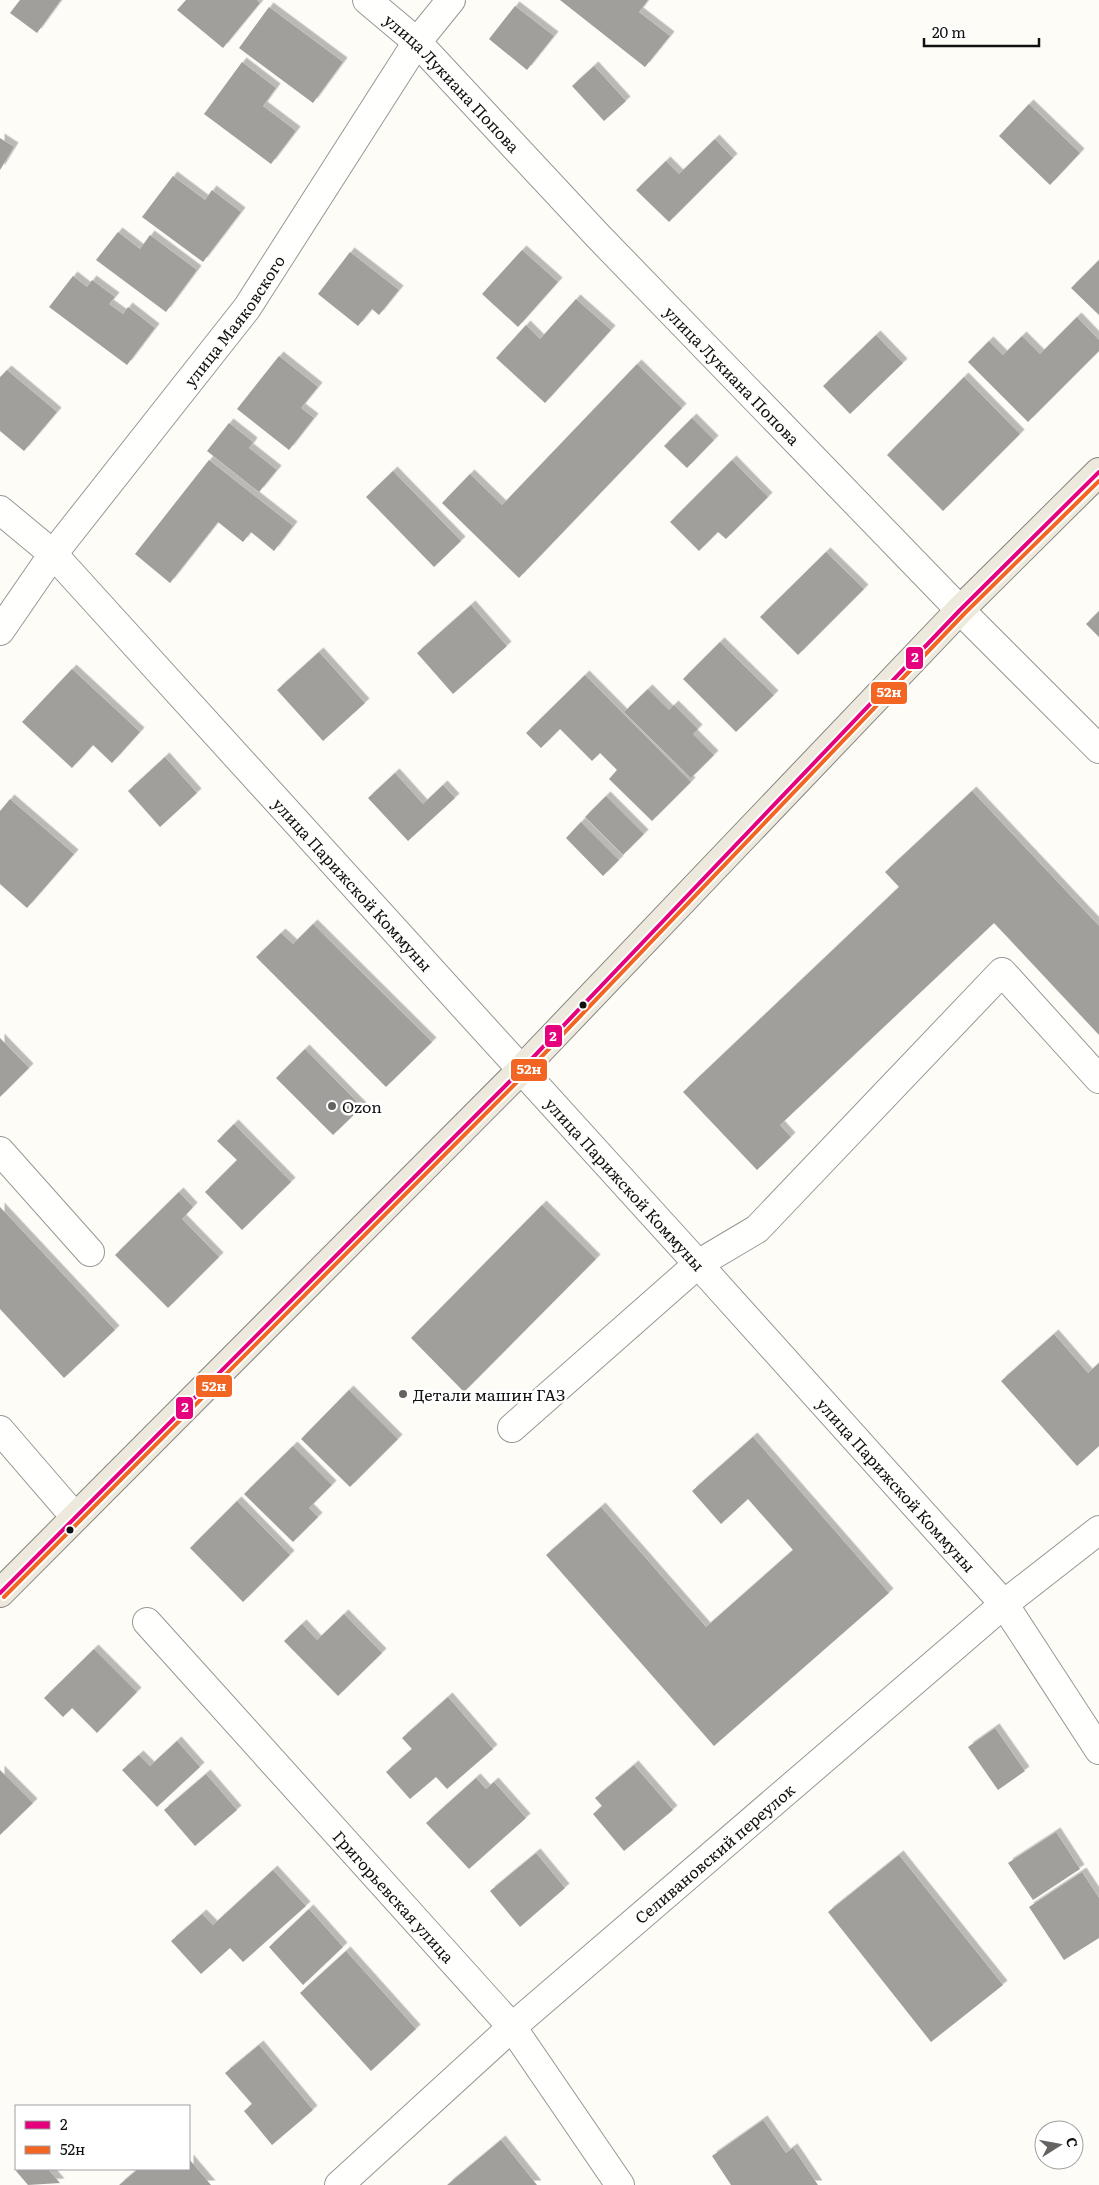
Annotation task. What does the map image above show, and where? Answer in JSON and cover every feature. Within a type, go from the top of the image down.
[{"type":"main road","points":[[0,1593],[521,1070],[960,610],[1099,472]]},
{"type":"street","name":"улица Лукиана Попова","points":[[367,0],[417,42],[605,243],[960,610],[1099,749]]},
{"type":"street","name":"улица Маяковского","points":[[0,631],[53,554],[247,308],[417,42],[451,0]]},
{"type":"street","name":"улица Парижской Коммуны","points":[[0,510],[53,554],[1004,1604],[1099,1750]]},
{"type":"street","points":[[512,1428],[698,1264],[757,1229],[1002,972],[1099,1079]]},
{"type":"street","points":[[0,1151],[90,1252]]},
{"type":"street","points":[[0,1430],[75,1517]]},
{"type":"street","name":"Селивановский переулок","points":[[339,2185],[512,2027],[1004,1604],[1099,1530]]},
{"type":"street","name":"Григорьевская улица","points":[[147,1622],[512,2027],[620,2185]]},
{"type":"building","points":[[20,0],[61,0],[37,33],[10,13]]},
{"type":"building","points":[[186,0],[257,0],[260,3],[223,48],[177,10]]},
{"type":"building","points":[[560,0],[648,0],[639,12],[670,36],[645,67]]},
{"type":"building","points":[[515,6],[554,36],[527,70],[489,39]]},
{"type":"building","points":[[269,7],[343,62],[313,103],[239,48]]},
{"type":"building","points":[[242,62],[276,88],[263,106],[296,131],[271,164],[204,114]]},
{"type":"building","points":[[594,66],[626,101],[604,121],[572,86]]},
{"type":"building","points":[[1029,104],[1080,153],[1050,185],[999,136]]},
{"type":"building","points":[[0,138],[14,147],[0,170]]},
{"type":"building","points":[[715,139],[733,158],[669,222],[636,190],[666,161],[679,174]]},
{"type":"building","points":[[173,176],[205,200],[212,190],[241,212],[203,262],[142,217]]},
{"type":"building","points":[[118,232],[140,249],[150,235],[197,270],[166,312],[96,260]]},
{"type":"building","points":[[522,250],[558,282],[518,327],[482,294]]},
{"type":"building","points":[[350,252],[399,290],[379,315],[372,309],[358,326],[318,294]]},
{"type":"building","points":[[1099,260],[1099,315],[1071,288]]},
{"type":"building","points":[[73,276],[87,287],[92,280],[115,297],[109,304],[123,314],[128,307],[155,328],[127,365],[49,307]]},
{"type":"building","points":[[576,299],[611,330],[545,403],[496,358],[526,325],[540,339]]},
{"type":"building","points":[[1077,317],[1099,340],[1099,351],[1028,422],[968,362],[989,341],[1003,355],[1022,336],[1040,354]]},
{"type":"building","points":[[876,335],[903,363],[850,414],[823,386]]},
{"type":"building","points":[[279,356],[318,387],[301,408],[314,418],[289,450],[237,409]]},
{"type":"building","points":[[637,364],[682,408],[519,578],[442,503],[470,474],[502,505]]},
{"type":"building","points":[[7,370],[57,412],[24,451],[0,431],[0,377]]},
{"type":"building","points":[[964,377],[1020,434],[943,511],[887,455]]},
{"type":"building","points":[[692,418],[714,440],[687,468],[664,446]]},
{"type":"building","points":[[229,423],[253,442],[249,448],[277,470],[259,492],[207,451]]},
{"type":"building","points":[[209,460],[293,526],[274,551],[251,532],[243,542],[218,522],[170,583],[135,554]]},
{"type":"building","points":[[732,460],[768,497],[726,539],[718,532],[699,551],[670,522]]},
{"type":"building","points":[[393,471],[461,541],[434,567],[366,497]]},
{"type":"building","points":[[826,552],[864,589],[798,655],[760,617]]},
{"type":"building","points":[[471,605],[507,646],[453,694],[417,653]]},
{"type":"building","points":[[1099,611],[1099,637],[1086,624]]},
{"type":"building","points":[[720,642],[774,695],[736,732],[683,679]]},
{"type":"building","points":[[319,652],[365,703],[323,741],[277,690]]},
{"type":"building","points":[[72,669],[140,732],[112,763],[93,745],[72,768],[22,722]]},
{"type":"building","points":[[585,675],[691,782],[652,821],[609,779],[617,770],[600,753],[592,761],[560,729],[541,748],[526,733]]},
{"type":"building","points":[[648,689],[669,710],[674,705],[698,729],[693,734],[714,755],[691,778],[624,712]]},
{"type":"building","points":[[165,757],[197,793],[160,827],[128,791]]},
{"type":"building","points":[[395,773],[423,804],[443,785],[455,798],[408,841],[368,798]]},
{"type":"building","points":[[972,791],[1099,926],[1099,1035],[994,923],[780,1125],[791,1137],[757,1170],[683,1092],[899,887],[885,872]]},
{"type":"building","points":[[606,796],[644,834],[623,855],[585,817]]},
{"type":"building","points":[[10,799],[74,854],[27,908],[0,884],[0,811]]},
{"type":"building","points":[[581,822],[619,860],[603,876],[566,838]]},
{"type":"building","points":[[313,924],[432,1042],[386,1087],[256,957],[281,933],[293,944]]},
{"type":"building","points":[[0,1038],[29,1068],[0,1097]]},
{"type":"building","points":[[305,1049],[362,1107],[333,1135],[276,1078]]},
{"type":"building","points":[[234,1124],[291,1182],[242,1230],[205,1192],[237,1160],[217,1141]]},
{"type":"building","points":[[179,1192],[193,1207],[182,1219],[219,1257],[168,1308],[115,1255]]},
{"type":"building","points":[[542,1205],[596,1259],[464,1392],[411,1338]]},
{"type":"building","points":[[0,1207],[115,1330],[64,1378],[0,1309]]},
{"type":"building","points":[[1054,1334],[1088,1373],[1099,1363],[1099,1446],[1077,1466],[1001,1381]]},
{"type":"building","points":[[349,1390],[398,1439],[350,1487],[301,1439]]},
{"type":"building","points":[[753,1437],[889,1593],[714,1746],[546,1555],[601,1507],[706,1627],[793,1550],[748,1499],[721,1524],[692,1491]]},
{"type":"building","points":[[293,1446],[332,1485],[309,1508],[318,1517],[293,1542],[244,1494]]},
{"type":"building","points":[[237,1501],[290,1555],[243,1602],[190,1548]]},
{"type":"building","points":[[344,1614],[382,1653],[338,1696],[284,1641],[302,1624],[317,1640]]},
{"type":"building","points":[[94,1649],[137,1692],[97,1733],[72,1708],[63,1717],[44,1698]]},
{"type":"building","points":[[448,1697],[493,1749],[447,1789],[436,1777],[410,1799],[386,1772],[412,1749],[402,1738]]},
{"type":"building","points":[[995,1728],[1025,1771],[998,1790],[968,1747]]},
{"type":"building","points":[[177,1741],[200,1767],[157,1807],[122,1770],[139,1755],[150,1766]]},
{"type":"building","points":[[634,1765],[673,1810],[624,1851],[593,1814],[602,1806],[595,1798]]},
{"type":"building","points":[[0,1770],[33,1803],[0,1835]]},
{"type":"building","points":[[206,1774],[237,1810],[195,1846],[164,1810]]},
{"type":"building","points":[[476,1778],[486,1789],[494,1782],[526,1818],[469,1869],[426,1823]]},
{"type":"building","points":[[1056,1832],[1080,1869],[1033,1900],[1008,1863]]},
{"type":"building","points":[[536,1853],[565,1888],[520,1927],[490,1891]]},
{"type":"building","points":[[899,1855],[1003,1985],[931,2042],[828,1912]]},
{"type":"building","points":[[273,1870],[306,1906],[243,1962],[230,1948],[201,1974],[171,1941],[202,1914],[213,1925]]},
{"type":"building","points":[[1082,1872],[1099,1898],[1099,1938],[1064,1960],[1029,1907]]},
{"type":"building","points":[[309,1909],[343,1947],[303,1985],[269,1947]]},
{"type":"building","points":[[346,1951],[416,2029],[371,2071],[300,1993]]},
{"type":"building","points":[[259,2045],[313,2110],[272,2145],[244,2111],[252,2104],[225,2073]]},
{"type":"building","points":[[763,2120],[786,2153],[793,2148],[818,2185],[731,2185],[712,2156]]},
{"type":"building","points":[[501,2140],[537,2185],[447,2185]]},
{"type":"building","points":[[190,2160],[211,2185],[119,2185],[137,2170],[190,2170]]},
{"type":"building","points":[[49,2170],[60,2183],[28,2185],[16,2171]]},
{"type":"transit line","name":"2","points":[[0,1593],[521,1070],[960,610],[1099,472]]},
{"type":"transit line","name":"52н","points":[[4,1597],[525,1074],[964,614],[1099,481]]},
{"type":"place","name":"Ozon","points":[[332,1106]]},
{"type":"place","name":"Детали машин ГАЗ","points":[[403,1394]]}]
